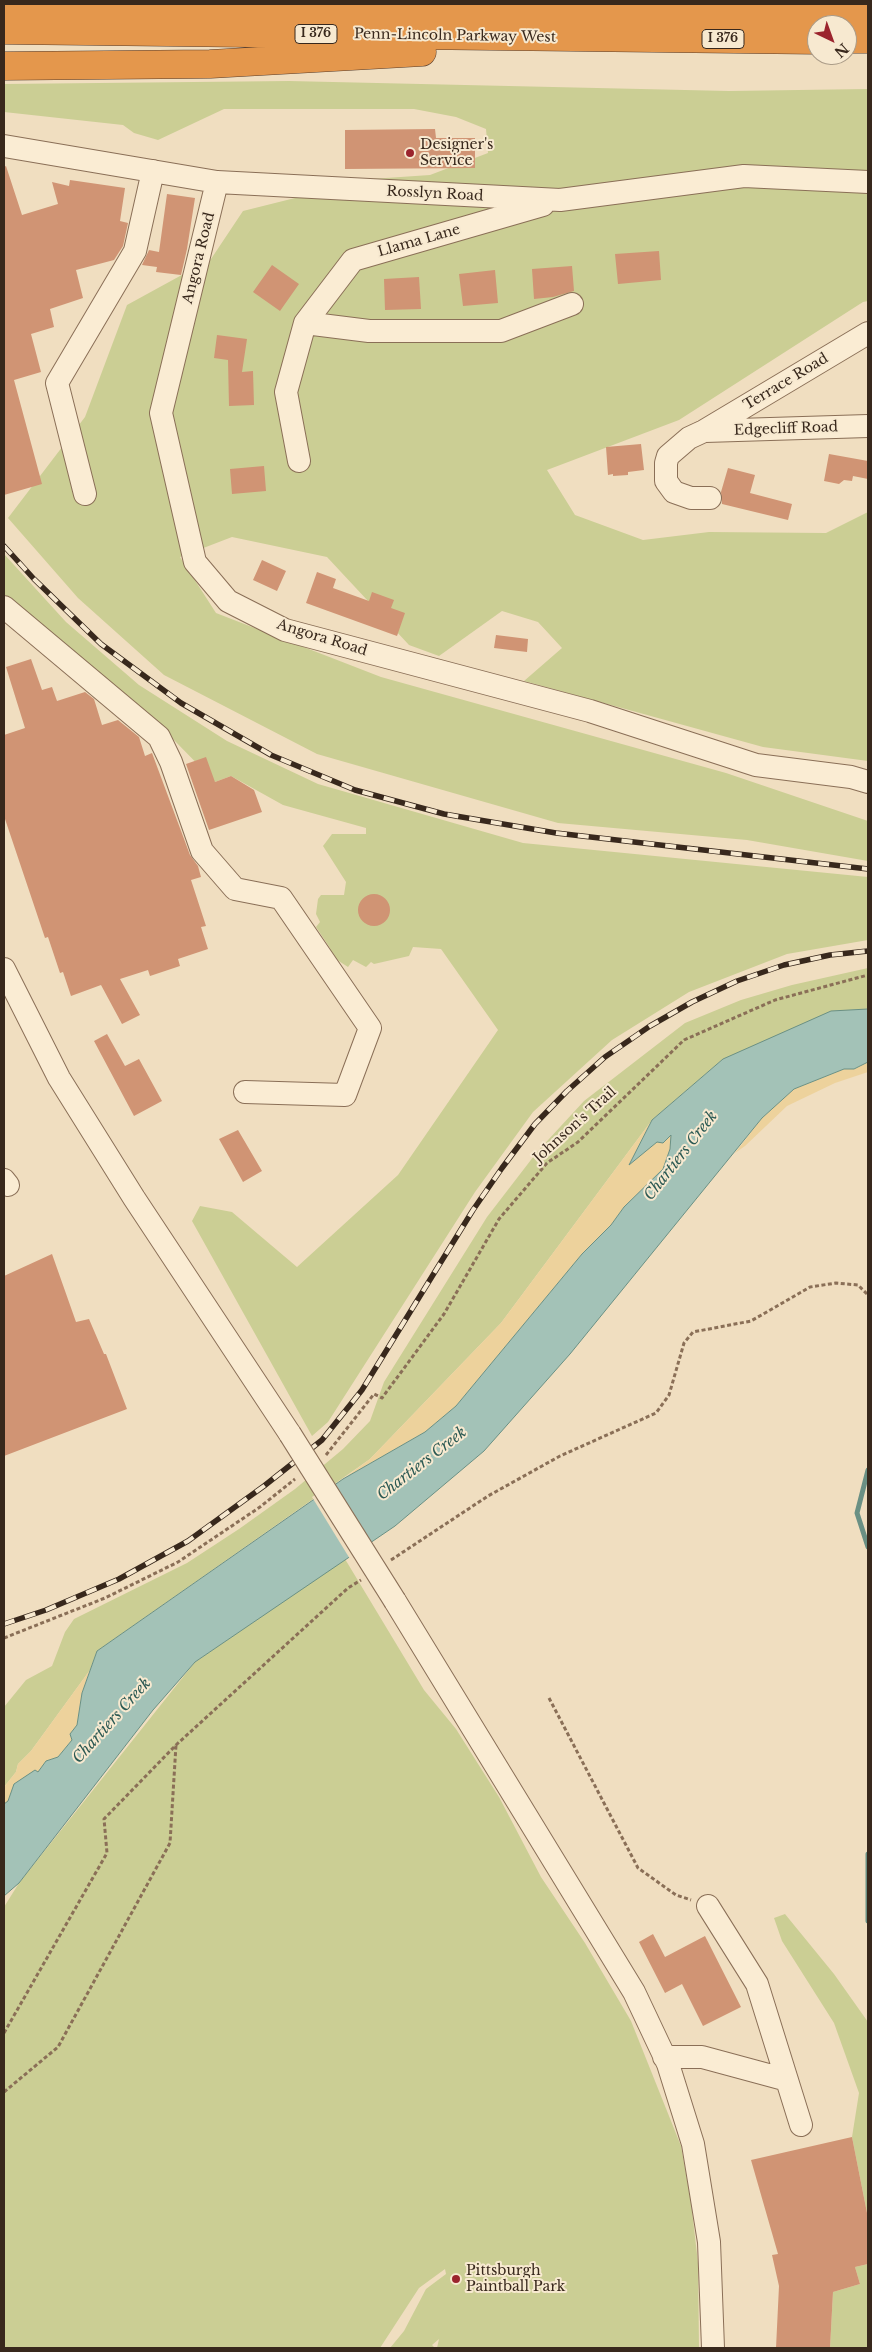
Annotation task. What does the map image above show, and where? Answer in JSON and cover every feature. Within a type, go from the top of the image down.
[{"type":"highway","name":"Penn-Lincoln Parkway West","points":[[4,4],[868,14]]},
{"type":"highway","points":[[351,4],[408,9]]},
{"type":"highway","name":"Penn-Lincoln Parkway West","points":[[4,30],[807,40]]},
{"type":"highway","points":[[4,66],[287,61],[629,38]]},
{"type":"street","name":"Rosslyn Road","points":[[4,146],[217,182],[560,200],[744,176],[868,182]]},
{"type":"street","points":[[85,494],[58,383],[135,251],[154,171]]},
{"type":"street","name":"Angora Road","points":[[217,182],[161,413],[195,562],[228,602],[285,630],[590,711],[756,765],[850,777],[868,782]]},
{"type":"street","name":"Llama Lane","points":[[299,461],[286,392],[305,323],[353,260],[560,200]]},
{"type":"street","points":[[305,323],[370,331],[501,331],[572,304]]},
{"type":"street","name":"Terrace Road","points":[[710,498],[691,498],[674,492],[666,481],[668,456],[688,438],[704,431],[868,334]]},
{"type":"street","name":"Edgecliff Road","points":[[704,431],[868,426]]},
{"type":"street","points":[[4,607],[159,737],[171,762],[202,851],[235,889],[281,898],[370,1028],[345,1095],[245,1092]]},
{"type":"street","points":[[4,970],[59,1078],[134,1198],[290,1434],[396,1601],[634,1992],[664,2057],[693,2144],[709,2242],[713,2348]]},
{"type":"street","points":[[4,1180],[8,1185],[4,1186]]},
{"type":"street","points":[[708,1906],[757,1984],[801,2125]]},
{"type":"street","points":[[664,2057],[702,2057],[787,2080]]},
{"type":"path","name":"Johnson's Trail","points":[[320,1460],[327,1454],[374,1394],[382,1398],[444,1314],[499,1219],[548,1163],[578,1142],[684,1040],[775,1000],[862,975],[868,975]]},
{"type":"path","points":[[4,1638],[105,1598],[178,1562],[260,1507],[298,1477]]},
{"type":"path","points":[[549,1698],[638,1868],[676,1894],[708,1906]]},
{"type":"path","points":[[4,2092],[58,2047],[170,1843],[176,1745]]},
{"type":"green space","points":[[289,81],[729,91],[868,89],[868,301],[863,302],[679,420],[547,470],[575,515],[643,540],[709,532],[826,533],[868,512],[868,761],[763,747],[524,681],[562,648],[538,622],[502,611],[439,656],[409,645],[327,557],[232,537],[180,557],[216,613],[381,677],[726,773],[868,821],[868,861],[747,840],[558,823],[317,754],[164,675],[78,598],[8,518],[85,417],[127,305],[211,259],[243,211],[371,179],[430,175],[488,153],[486,129],[456,117],[414,109],[224,109],[158,140],[134,133],[123,125],[4,112],[4,84]]},
{"type":"green space","points":[[4,554],[66,622],[139,685],[227,741],[318,784],[523,843],[868,877],[868,940],[787,954],[689,992],[612,1040],[533,1112],[475,1192],[328,1422],[312,1436],[192,1221],[200,1206],[232,1212],[297,1267],[398,1175],[498,1030],[441,949],[413,947],[409,956],[374,964],[371,962],[366,967],[353,960],[348,967],[331,956],[330,948],[316,927],[320,922],[316,914],[318,899],[321,895],[344,895],[346,882],[323,846],[332,834],[366,834],[366,828],[283,805],[231,776],[215,782],[172,738],[135,712],[4,594]]},
{"type":"green space","points":[[868,968],[868,1009],[723,1059],[652,1120],[501,1323],[370,1459],[97,1651],[90,1670],[31,1751],[18,1764],[16,1772],[4,1787],[4,1707],[26,1680],[52,1666],[65,1632],[74,1619],[187,1563],[295,1489],[343,1449],[370,1421],[384,1382],[487,1217],[537,1152],[584,1101],[685,1023],[741,1000],[792,985]]},
{"type":"green space","points":[[345,1559],[424,1690],[456,1729],[499,1797],[541,1877],[585,1943],[631,2021],[681,2146],[691,2202],[698,2263],[699,2348],[437,2348],[439,2339],[432,2345],[435,2348],[390,2348],[404,2331],[426,2289],[446,2274],[445,2269],[419,2288],[380,2348],[4,2348],[4,1907],[19,1883],[195,1662]]},
{"type":"green space","points":[[785,1914],[834,1974],[868,2022],[868,2218],[852,2137],[859,2093],[834,2023],[782,1941],[774,1918]]},
{"type":"green space","points":[[868,2264],[868,2348],[830,2348],[833,2292],[860,2284],[855,2267]]},
{"type":"sand","points":[[868,1062],[868,1072],[835,1083],[787,1106],[745,1146],[735,1153],[762,1118],[794,1089],[844,1069],[854,1069]]},
{"type":"sand","points":[[652,1120],[630,1163],[657,1142],[671,1134],[670,1149],[663,1169],[624,1207],[611,1225],[582,1254],[456,1406],[425,1432],[343,1479],[370,1459],[501,1323]]},
{"type":"sand","points":[[90,1670],[82,1693],[77,1725],[71,1734],[72,1740],[58,1757],[46,1761],[39,1772],[35,1771],[14,1784],[8,1801],[4,1804],[4,1787],[16,1772],[18,1764],[31,1751]]},
{"type":"water","name":"Chartiers Creek","points":[[868,1009],[868,1062],[854,1069],[844,1069],[794,1089],[762,1118],[570,1354],[484,1451],[395,1526],[195,1662],[153,1710],[19,1883],[4,1896],[4,1804],[8,1801],[14,1784],[35,1770],[38,1772],[46,1761],[58,1757],[72,1740],[70,1734],[77,1725],[82,1693],[97,1651],[343,1479],[425,1432],[456,1406],[582,1254],[611,1225],[624,1207],[663,1169],[670,1149],[671,1135],[663,1143],[657,1142],[629,1165],[652,1120],[723,1059],[831,1011]]},
{"type":"pier","points":[[332,1483],[370,1545],[350,1559],[312,1497]]},
{"type":"building","name":"Designer's Service","points":[[435,129],[436,138],[475,138],[475,168],[345,169],[345,130]]},
{"type":"building","points":[[6,166],[22,215],[58,204],[52,182],[69,186],[70,180],[125,188],[120,221],[128,223],[123,246],[114,260],[76,270],[83,298],[50,309],[54,327],[31,334],[41,372],[14,380],[42,484],[4,495],[4,167]]},
{"type":"building","points":[[167,194],[195,198],[181,275],[156,272],[157,267],[142,265],[149,250],[159,252]]},
{"type":"building","points":[[659,251],[661,280],[618,284],[615,254]]},
{"type":"building","points":[[272,265],[299,284],[280,311],[253,292]]},
{"type":"building","points":[[572,266],[574,291],[553,297],[534,299],[532,269]]},
{"type":"building","points":[[495,270],[498,303],[463,306],[459,274]]},
{"type":"building","points":[[419,277],[421,309],[385,310],[384,279]]},
{"type":"building","points":[[217,335],[247,339],[242,372],[253,371],[254,405],[229,406],[228,360],[214,358]]},
{"type":"building","points":[[641,444],[644,470],[628,472],[628,475],[608,475],[606,447]]},
{"type":"building","points":[[829,454],[868,461],[868,479],[853,476],[852,481],[844,480],[839,484],[824,481]]},
{"type":"building","points":[[264,466],[266,491],[232,494],[230,469]]},
{"type":"building","points":[[728,468],[755,475],[750,493],[792,504],[788,520],[722,504],[721,492]]},
{"type":"building","points":[[262,560],[286,571],[277,591],[253,580]]},
{"type":"building","points":[[317,572],[336,579],[333,588],[369,601],[372,592],[394,600],[391,608],[405,613],[397,636],[306,603]]},
{"type":"building","points":[[496,635],[528,639],[527,652],[494,648]]},
{"type":"building","points":[[31,659],[42,690],[52,687],[57,701],[85,692],[94,699],[102,725],[118,720],[139,737],[145,756],[152,753],[190,855],[198,866],[201,877],[191,880],[206,926],[201,927],[208,949],[178,959],[180,966],[150,976],[148,970],[120,979],[140,1015],[122,1024],[101,985],[71,996],[63,972],[60,973],[48,937],[45,938],[4,816],[4,735],[25,728],[6,667]]},
{"type":"building","points":[[206,757],[215,782],[231,776],[254,790],[262,812],[209,830],[186,764]]},
{"type":"building","points":[[374,894],[385,899],[390,910],[385,921],[374,926],[363,921],[358,910],[363,899]]},
{"type":"building","points":[[107,1034],[125,1066],[139,1059],[162,1101],[134,1116],[94,1041]]},
{"type":"building","points":[[238,1130],[262,1171],[243,1182],[219,1139]]},
{"type":"building","points":[[52,1254],[76,1322],[89,1319],[104,1354],[106,1354],[127,1409],[4,1456],[4,1276]]},
{"type":"building","points":[[653,1934],[665,1957],[705,1936],[741,2007],[703,2026],[682,1984],[665,1993],[639,1942]]},
{"type":"building","points":[[852,2137],[868,2218],[868,2264],[855,2267],[860,2284],[833,2292],[830,2348],[776,2348],[779,2286],[772,2255],[778,2254],[751,2160]]},
{"type":"waterway","points":[[868,1470],[857,1513],[868,1547]]},
{"type":"waterway","points":[[868,1854],[868,1921]]},
{"type":"railway","points":[[4,546],[34,579],[101,644],[181,703],[271,755],[355,790],[444,814],[556,833],[868,869]]},
{"type":"railway","points":[[4,1624],[46,1610],[119,1579],[188,1541],[264,1486],[322,1440],[362,1390],[473,1210],[502,1168],[535,1124],[567,1091],[605,1057],[650,1026],[692,1002],[737,981],[784,965],[830,955],[868,951]]},
{"type":"place","name":"Designer's Service","points":[[410,153]]},
{"type":"place","name":"Pittsburgh Paintball Park","points":[[456,2279]]}]
